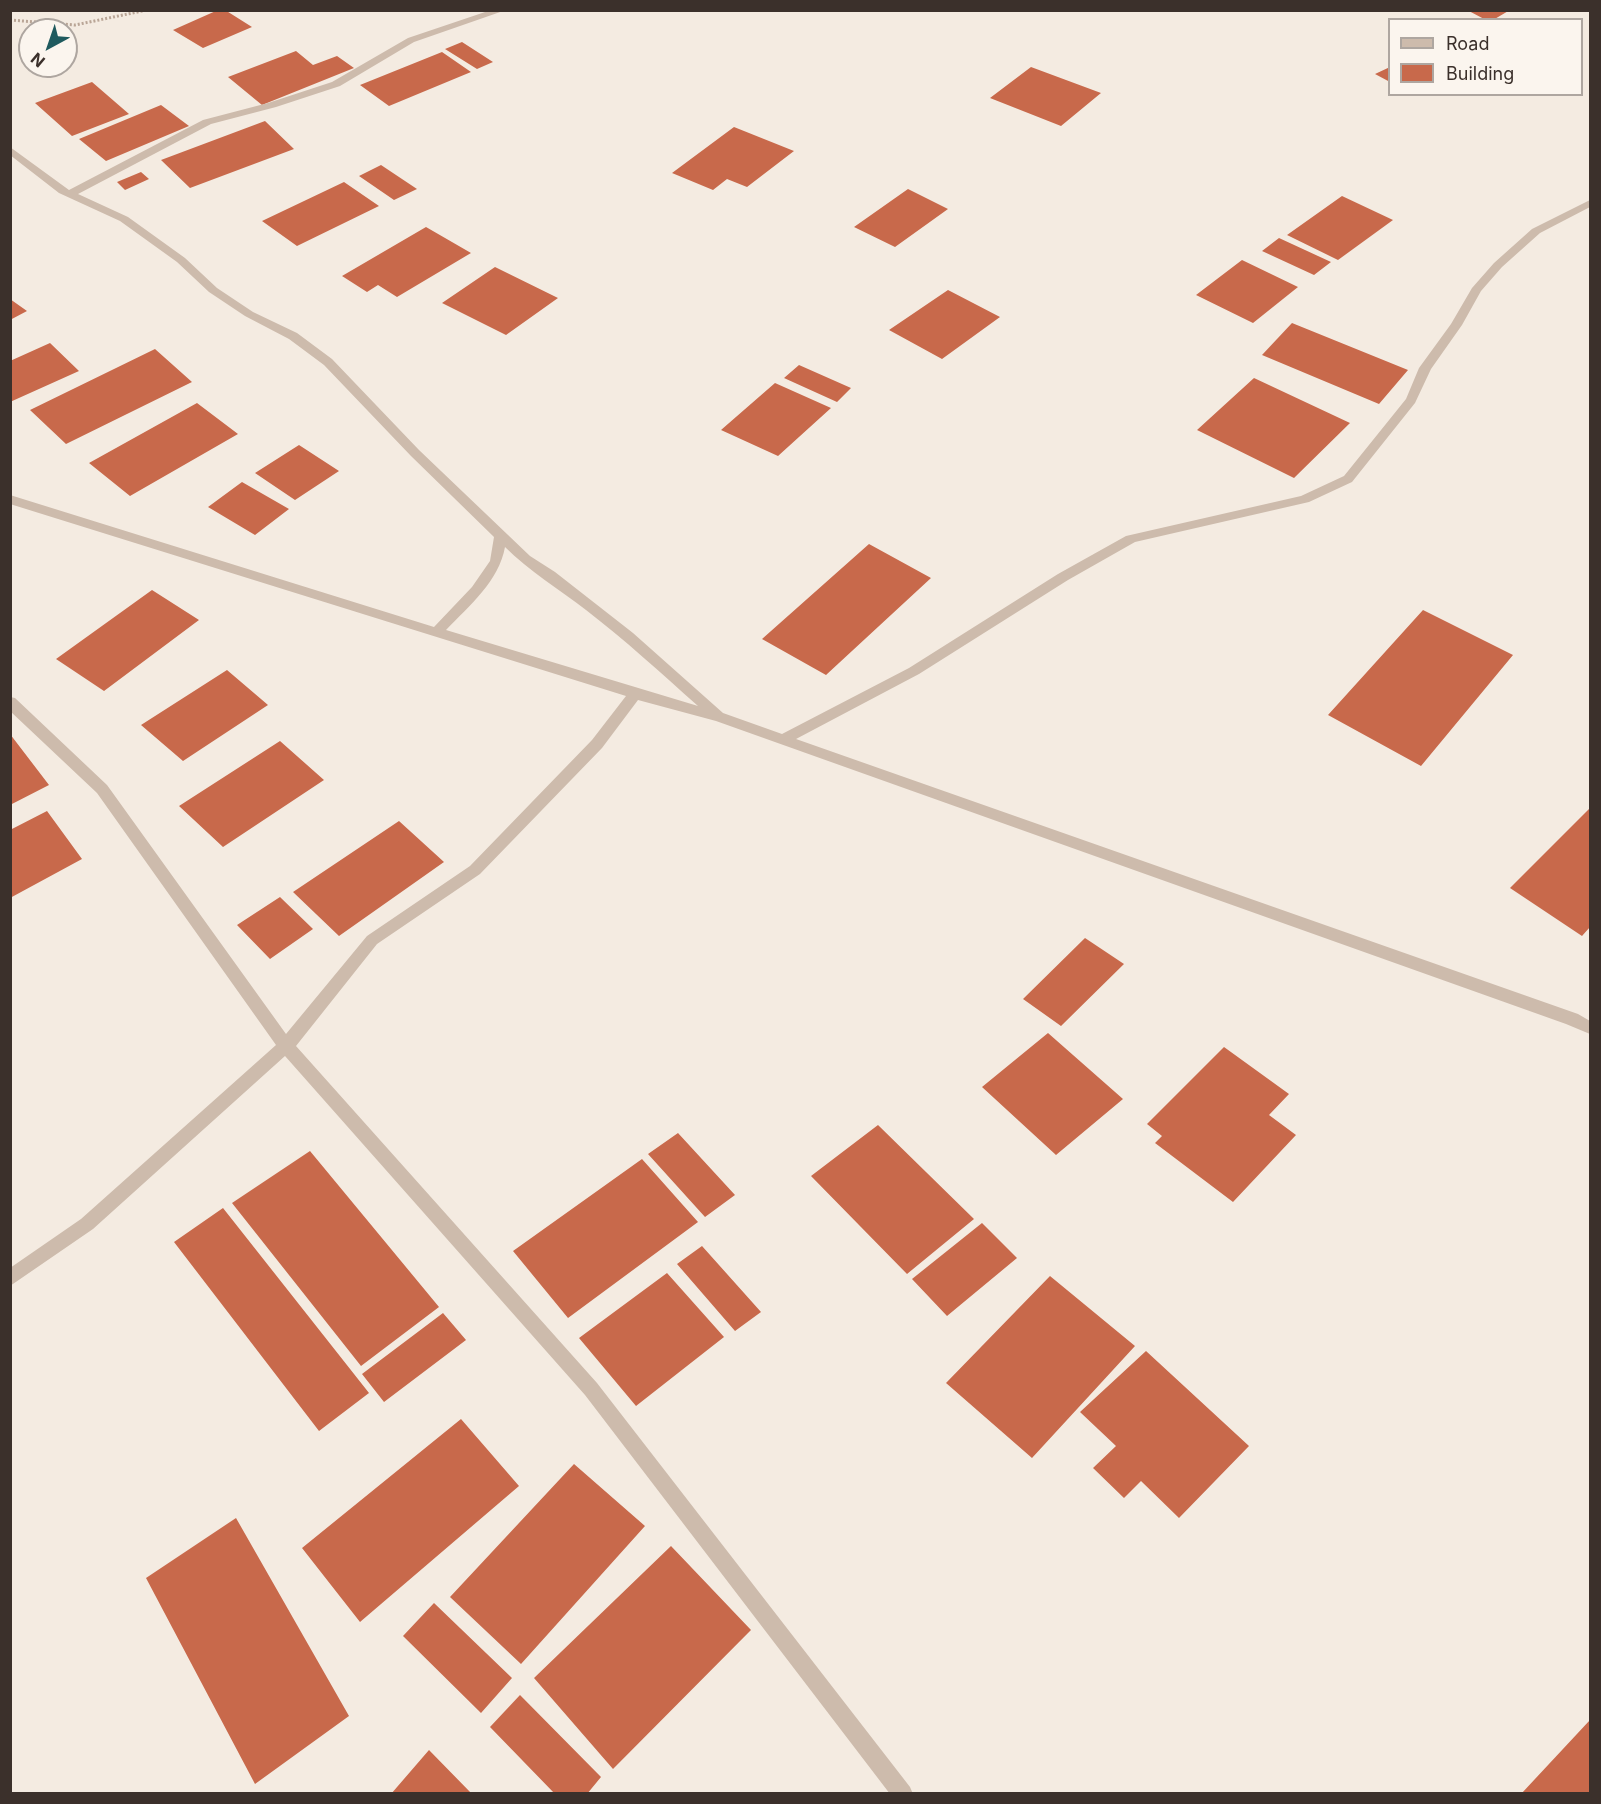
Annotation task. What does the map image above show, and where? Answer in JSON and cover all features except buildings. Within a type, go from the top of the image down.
[{"type":"street","points":[[69,194],[207,122],[272,105],[336,84],[411,40],[502,10]]},
{"type":"street","points":[[10,150],[69,194],[124,219],[181,260],[213,290],[249,314],[293,336],[328,362],[415,453],[525,559],[628,636],[719,717]]},
{"type":"street","points":[[782,740],[914,671],[1063,577],[1131,539],[1305,499],[1348,479],[1411,400],[1425,368],[1456,326],[1476,290],[1498,265],[1536,231],[1590,203]]},
{"type":"street","points":[[10,499],[436,633],[635,694],[719,717],[1572,1019],[1590,1028]]},
{"type":"street","points":[[436,633],[477,590],[496,561],[501,536]]},
{"type":"street","points":[[10,1278],[87,1224],[286,1046],[372,940],[475,870],[597,744],[635,694]]},
{"type":"street","points":[[10,702],[102,789],[286,1046],[591,1389],[903,1794]]},
{"type":"path","points":[[10,20],[75,26],[147,10]]}]
